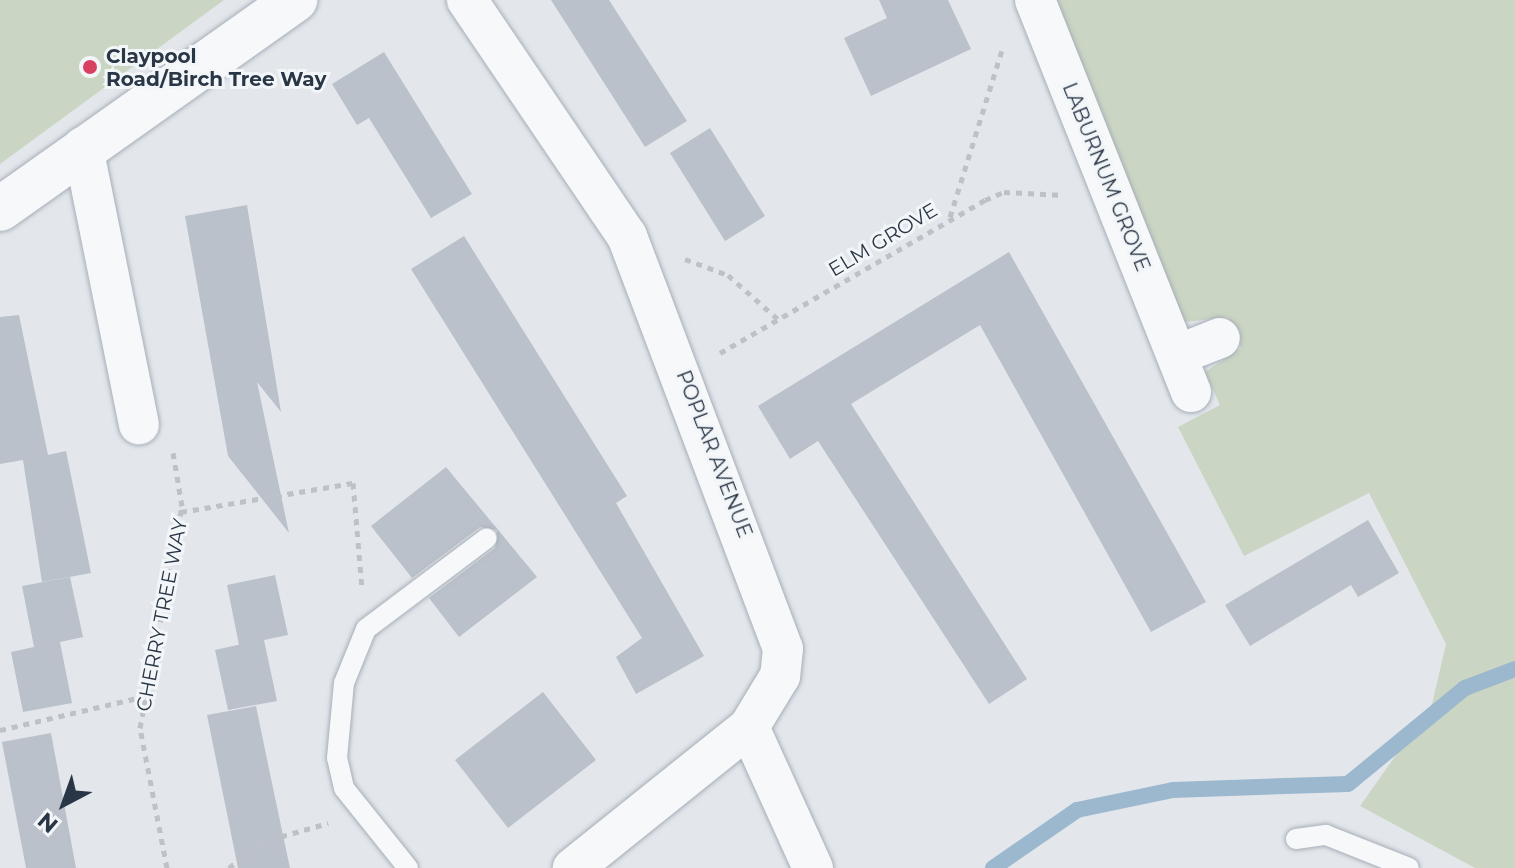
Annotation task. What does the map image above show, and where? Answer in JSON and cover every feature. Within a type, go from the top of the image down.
[{"type":"street","points":[[0,209],[83,147],[295,0]]},
{"type":"street","name":"POPLAR AVENUE","points":[[467,0],[627,236],[684,372],[779,625],[780,676],[749,727],[573,868]]},
{"type":"street","name":"LABURNUM GROVE","points":[[1035,0],[1191,392]]},
{"type":"street","points":[[83,147],[139,424]]},
{"type":"street","points":[[1177,355],[1220,338]]},
{"type":"street","points":[[749,727],[813,868]]},
{"type":"lane","points":[[408,868],[360,813],[337,758],[344,683],[366,629],[487,538]]},
{"type":"lane","points":[[1296,839],[1326,835],[1409,868]]},
{"type":"path","points":[[949,218],[1009,29]]},
{"type":"path","name":"ELM GROVE","points":[[684,372],[780,321],[949,218],[1004,192],[1115,199]]},
{"type":"path","points":[[627,236],[728,275],[780,321]]},
{"type":"path","name":"CHERRY TREE WAY","points":[[139,424],[170,436],[181,512],[140,728],[167,868]]},
{"type":"path","points":[[181,512],[353,483],[366,629]]},
{"type":"path","points":[[0,730],[146,696]]},
{"type":"path","points":[[229,868],[258,843],[360,813]]},
{"type":"green space","points":[[0,0],[224,0],[0,164]]},
{"type":"green space","points":[[1053,0],[1515,0],[1515,868],[1475,868],[1360,806],[1432,704],[1446,644],[1369,493],[1244,556],[1178,427],[1220,405],[1205,372],[1241,348],[1228,317],[1186,322],[1174,314]]},
{"type":"building","points":[[551,0],[609,0],[687,121],[645,147]]},
{"type":"building","points":[[879,0],[948,0],[971,49],[871,96],[844,38],[887,18]]},
{"type":"building","points":[[384,52],[472,194],[431,218],[369,118],[357,125],[332,84]]},
{"type":"building","points":[[710,128],[765,216],[725,241],[670,153]]},
{"type":"building","points":[[247,205],[281,412],[257,382],[289,533],[228,456],[185,216]]},
{"type":"building","points":[[464,236],[627,496],[616,503],[704,656],[636,694],[616,657],[642,638],[411,269]]},
{"type":"building","points":[[1009,252],[1206,602],[1151,632],[980,325],[851,404],[1027,679],[989,704],[818,441],[790,459],[758,406]]},
{"type":"building","points":[[19,315],[48,455],[66,451],[91,573],[42,582],[23,460],[0,464],[0,317]]},
{"type":"building","points":[[446,467],[537,577],[459,637],[429,598],[495,548],[497,530],[480,527],[412,578],[371,526]]},
{"type":"building","points":[[1368,520],[1399,573],[1358,597],[1351,585],[1250,646],[1225,605]]},
{"type":"building","points":[[275,575],[288,635],[264,640],[277,701],[228,710],[215,650],[239,645],[227,585]]},
{"type":"building","points":[[70,577],[83,637],[60,642],[72,703],[23,712],[11,652],[34,647],[22,586]]},
{"type":"building","points":[[543,692],[596,760],[508,828],[455,760]]},
{"type":"building","points":[[256,706],[290,868],[238,868],[207,715]]},
{"type":"building","points":[[51,733],[76,868],[26,868],[2,742]]},
{"type":"waterway","points":[[993,868],[1077,810],[1173,790],[1348,784],[1465,688],[1515,669]]},
{"type":"place","name":"Claypool Road/Birch Tree Way","points":[[90,67]]}]
